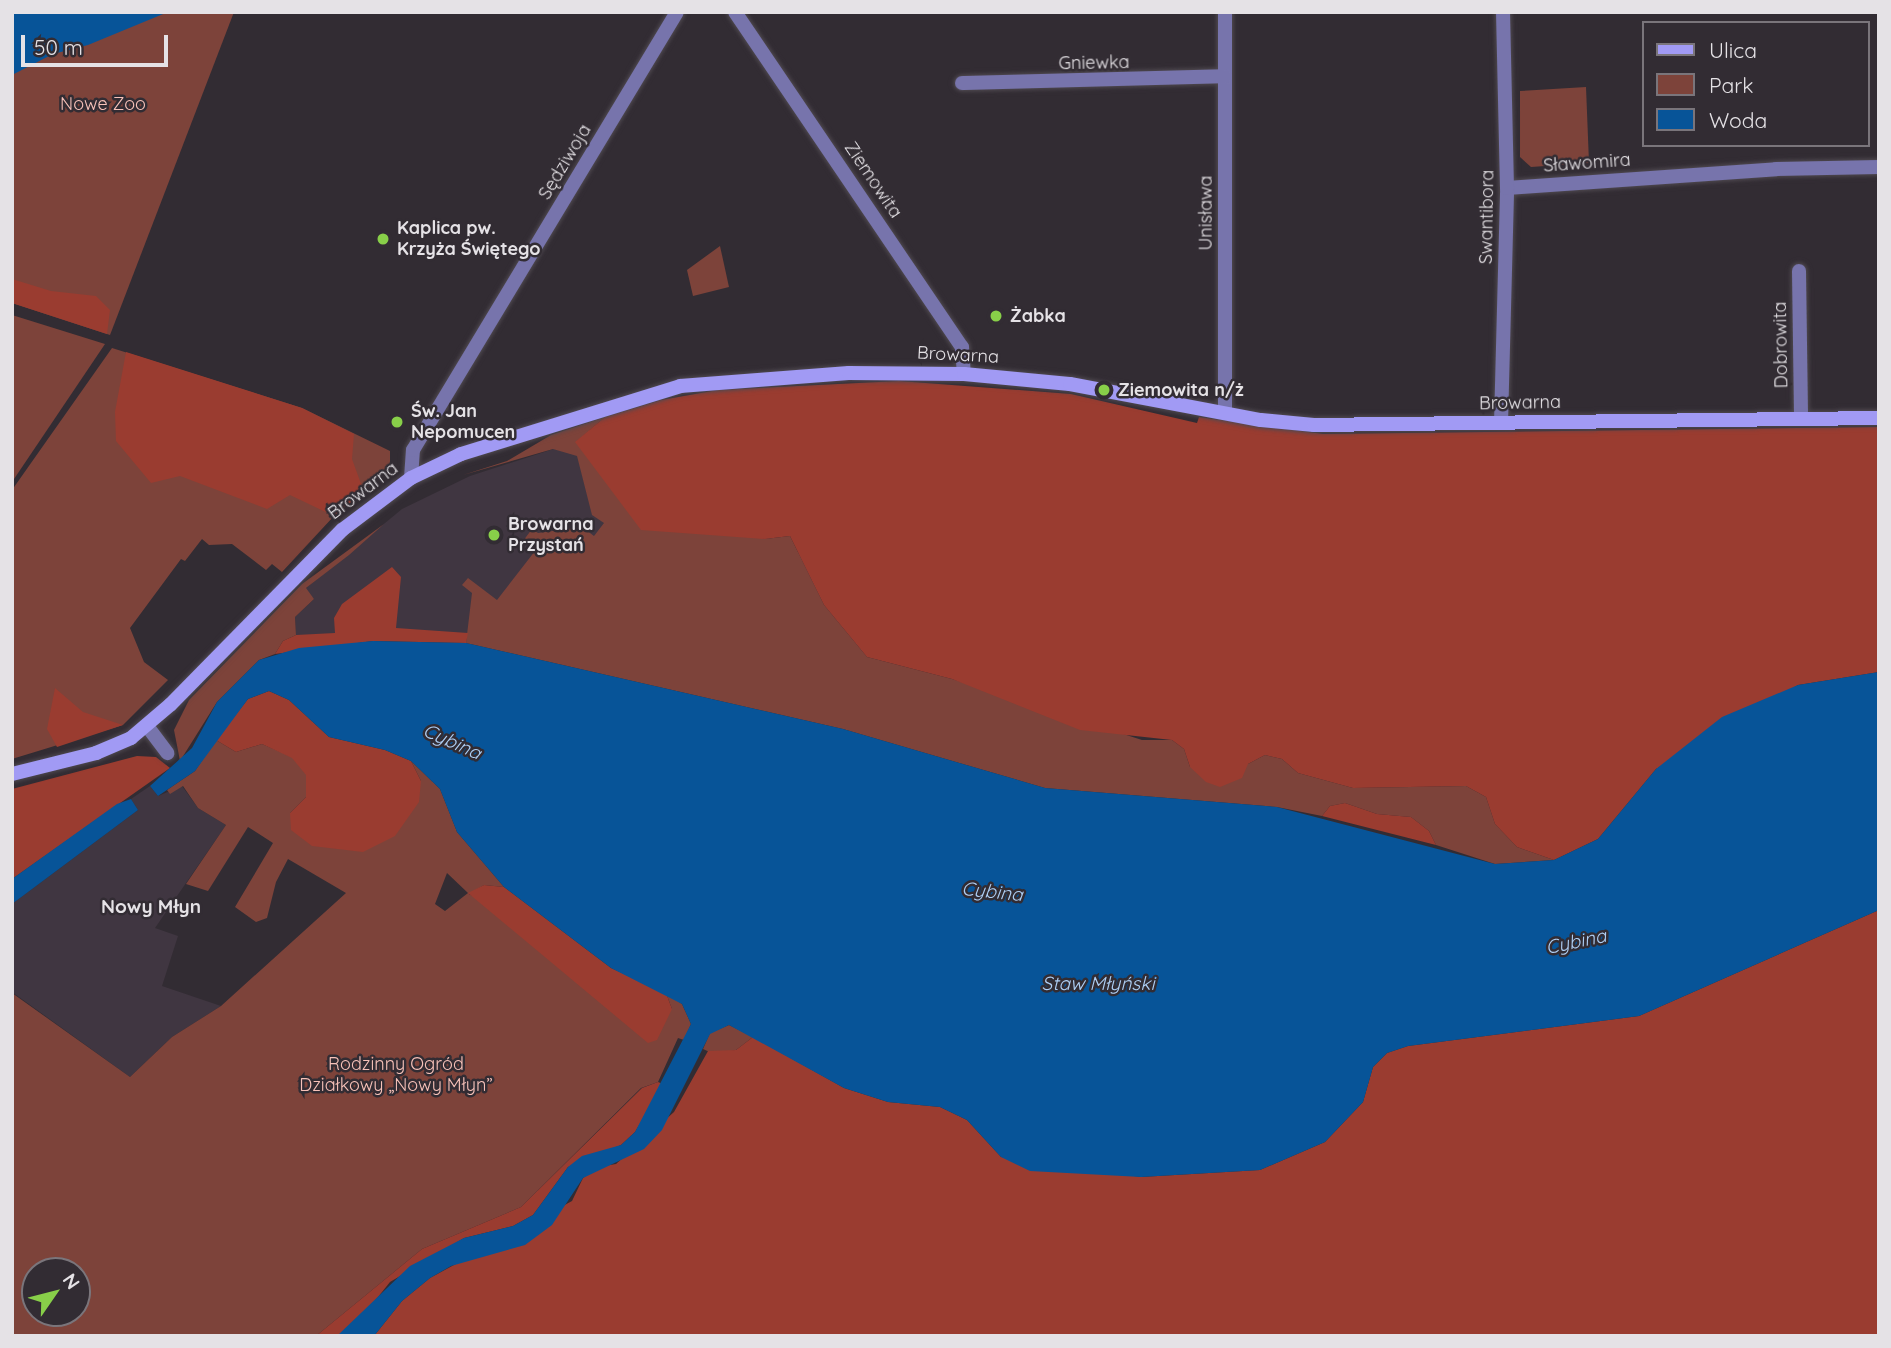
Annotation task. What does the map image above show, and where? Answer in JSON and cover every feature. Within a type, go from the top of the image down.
[{"type":"street","name":"Sędziwoja","points":[[411,478],[413,450],[677,12]]},
{"type":"street","name":"Ziemowita","points":[[734,12],[962,347],[964,374]]},
{"type":"street","name":"Unisława","points":[[1225,12],[1225,414]]},
{"type":"street","name":"Swantibora","points":[[1501,423],[1507,188],[1503,12]]},
{"type":"street","name":"Gniewka","points":[[962,83],[1226,76]]},
{"type":"street","name":"Sławomira","points":[[1507,188],[1776,169],[1879,167]]},
{"type":"street","name":"Dobrowita","points":[[1799,271],[1801,419]]},
{"type":"street","name":"Browarna","points":[[12,774],[106,749],[147,726],[342,530],[411,478],[461,454],[680,386],[849,373],[964,374],[1070,384],[1225,414],[1314,425],[1879,418]]},
{"type":"street","points":[[147,726],[167,753]]},
{"type":"shaded area","points":[[12,279],[51,291],[96,296],[110,310],[107,334],[12,303]]},
{"type":"shaded area","points":[[126,352],[302,408],[354,434],[352,459],[364,492],[334,516],[290,495],[267,509],[180,476],[151,483],[116,441],[115,412]]},
{"type":"shaded area","points":[[899,381],[1071,394],[1197,423],[1199,417],[1323,434],[1879,427],[1879,672],[1798,685],[1656,769],[1598,839],[1554,860],[1517,847],[1495,824],[1486,797],[1466,786],[1353,788],[1298,773],[1282,759],[1265,755],[1248,764],[1242,778],[1220,787],[1206,782],[1190,767],[1184,749],[1172,740],[1080,730],[952,679],[867,657],[824,605],[790,536],[765,539],[641,530],[575,442],[605,417],[661,400],[718,390]]},
{"type":"shaded area","points":[[575,442],[801,554],[824,605],[867,657],[296,638],[295,617],[314,599],[305,589],[402,509],[470,476]]},
{"type":"shaded area","points":[[392,567],[401,577],[396,628],[468,633],[466,643],[373,641],[275,654],[283,641],[296,635],[335,633],[334,618],[342,604]]},
{"type":"shaded area","points":[[55,688],[83,712],[123,725],[57,747],[47,729]]},
{"type":"shaded area","points":[[269,691],[289,700],[329,737],[385,750],[411,761],[421,781],[419,802],[395,836],[363,852],[312,846],[291,830],[290,813],[306,797],[306,775],[292,758],[262,744],[236,752],[216,740],[248,699]]},
{"type":"shaded area","points":[[137,756],[156,757],[170,768],[12,879],[12,789]]},
{"type":"shaded area","points":[[150,786],[158,796],[182,786],[198,808],[226,825],[155,928],[178,936],[162,986],[221,1006],[172,1037],[130,1077],[12,992],[12,904],[138,810],[131,799]]},
{"type":"shaded area","points":[[1345,803],[1377,814],[1411,817],[1429,831],[1436,845],[1322,816],[1330,806]]},
{"type":"shaded area","points":[[484,885],[504,887],[611,968],[666,993],[672,1009],[657,1040],[648,1043],[468,893]]},
{"type":"shaded area","points":[[1879,910],[1879,1336],[374,1336],[402,1301],[430,1278],[572,1201],[583,1178],[598,1167],[616,1164],[674,1112],[708,1051],[736,1050],[753,1037],[844,1088],[888,1102],[940,1107],[967,1120],[1001,1157],[1141,1177],[1260,1170],[1325,1142],[1363,1102],[1373,1067],[1387,1053],[1408,1046],[1639,1016]]},
{"type":"shaded area","points":[[658,1082],[663,1084],[635,1132],[621,1145],[568,1167],[533,1215],[513,1226],[464,1238],[390,1282],[362,1317],[337,1336],[316,1336],[422,1249],[521,1207],[642,1088]]},
{"type":"green space","name":"Nowe Zoo","points":[[12,12],[234,12],[110,335],[12,303]]},
{"type":"green space","points":[[1586,87],[1589,163],[1531,167],[1520,157],[1520,91]]},
{"type":"green space","points":[[720,246],[729,287],[693,296],[687,270]]},
{"type":"green space","points":[[12,315],[105,344],[12,482]]},
{"type":"green space","points":[[112,348],[302,408],[390,451],[390,468],[334,516],[282,572],[272,564],[266,570],[232,544],[209,545],[202,539],[185,561],[181,559],[130,628],[144,662],[168,680],[123,725],[12,759],[12,490]]},
{"type":"green space","points":[[605,417],[576,442],[616,492],[765,539],[790,536],[824,605],[867,657],[952,679],[1142,740],[1172,740],[1184,749],[1190,767],[1248,764],[1265,755],[1282,759],[1298,773],[1353,788],[1466,786],[1486,797],[1495,824],[1517,847],[1554,860],[1495,864],[1436,845],[1429,831],[1411,817],[1377,814],[1345,803],[1330,806],[1322,816],[1277,807],[1045,788],[843,729],[466,643],[472,593],[462,585],[468,578],[497,600],[535,551],[523,541],[532,529],[538,533],[582,527],[594,536],[604,523],[592,515],[577,456],[553,449],[463,475],[507,461],[551,435]]},
{"type":"green space","points":[[384,524],[306,588],[314,599],[295,617],[296,635],[283,641],[275,654],[259,660],[217,702],[180,761],[174,730],[189,700],[302,584]]},
{"type":"green space","name":"Rodzinny Ogród Działkowy „Nowy Młyn”","points":[[216,740],[236,752],[262,744],[292,757],[306,774],[306,797],[290,813],[421,781],[411,761],[440,789],[457,832],[504,887],[484,885],[469,894],[672,1009],[666,993],[682,1004],[691,1024],[684,1040],[678,1038],[658,1082],[641,1088],[521,1207],[422,1249],[316,1336],[12,1336],[12,993],[130,1077],[172,1037],[221,1006],[346,893],[288,859],[276,882],[267,918],[256,922],[235,907],[273,843],[248,827],[208,891],[186,884],[226,825],[198,808],[183,786],[170,794],[167,790],[195,771]],"holes":[[[447,873],[468,893],[445,911],[435,904]]]},
{"type":"green space","points":[[729,1025],[753,1037],[736,1050],[714,1054],[703,1049],[710,1033]]},
{"type":"water","points":[[12,12],[168,12],[88,45],[53,54],[12,75]]},
{"type":"water","name":"Staw Młyński","points":[[373,641],[466,643],[843,729],[1045,788],[1277,807],[1495,864],[1554,860],[1598,839],[1656,769],[1722,717],[1798,685],[1879,672],[1879,910],[1639,1016],[1408,1046],[1387,1053],[1373,1067],[1363,1102],[1325,1142],[1260,1170],[1141,1177],[1030,1171],[1001,1157],[967,1120],[940,1107],[888,1102],[844,1088],[729,1025],[710,1034],[662,1130],[644,1149],[583,1178],[552,1225],[525,1245],[451,1266],[430,1278],[402,1301],[374,1336],[337,1336],[410,1266],[464,1238],[513,1226],[533,1215],[568,1167],[582,1156],[621,1145],[635,1132],[691,1024],[682,1004],[611,968],[504,887],[457,832],[440,789],[411,761],[385,750],[329,737],[289,700],[269,691],[248,699],[195,771],[158,796],[150,786],[192,748],[217,702],[259,660],[299,648]]},
{"type":"water","points":[[131,799],[138,810],[12,904],[12,879],[117,804]]},
{"type":"place","name":"Kaplica pw. Krzyża Świętego","points":[[383,239]]},
{"type":"place","name":"Żabka","points":[[996,316]]},
{"type":"place","name":"Ziemowita n/ż","points":[[1104,390]]},
{"type":"place","name":"Św. Jan Nepomucen","points":[[397,422]]},
{"type":"place","name":"Browarna Przystań","points":[[494,535]]},
{"type":"district","name":"Nowy Młyn","points":[[151,907]]},
{"type":"water label","name":"Cybina","points":[[452,742]]},
{"type":"water label","name":"Cybina","points":[[992,892]]},
{"type":"water label","name":"Cybina","points":[[1576,942]]}]
